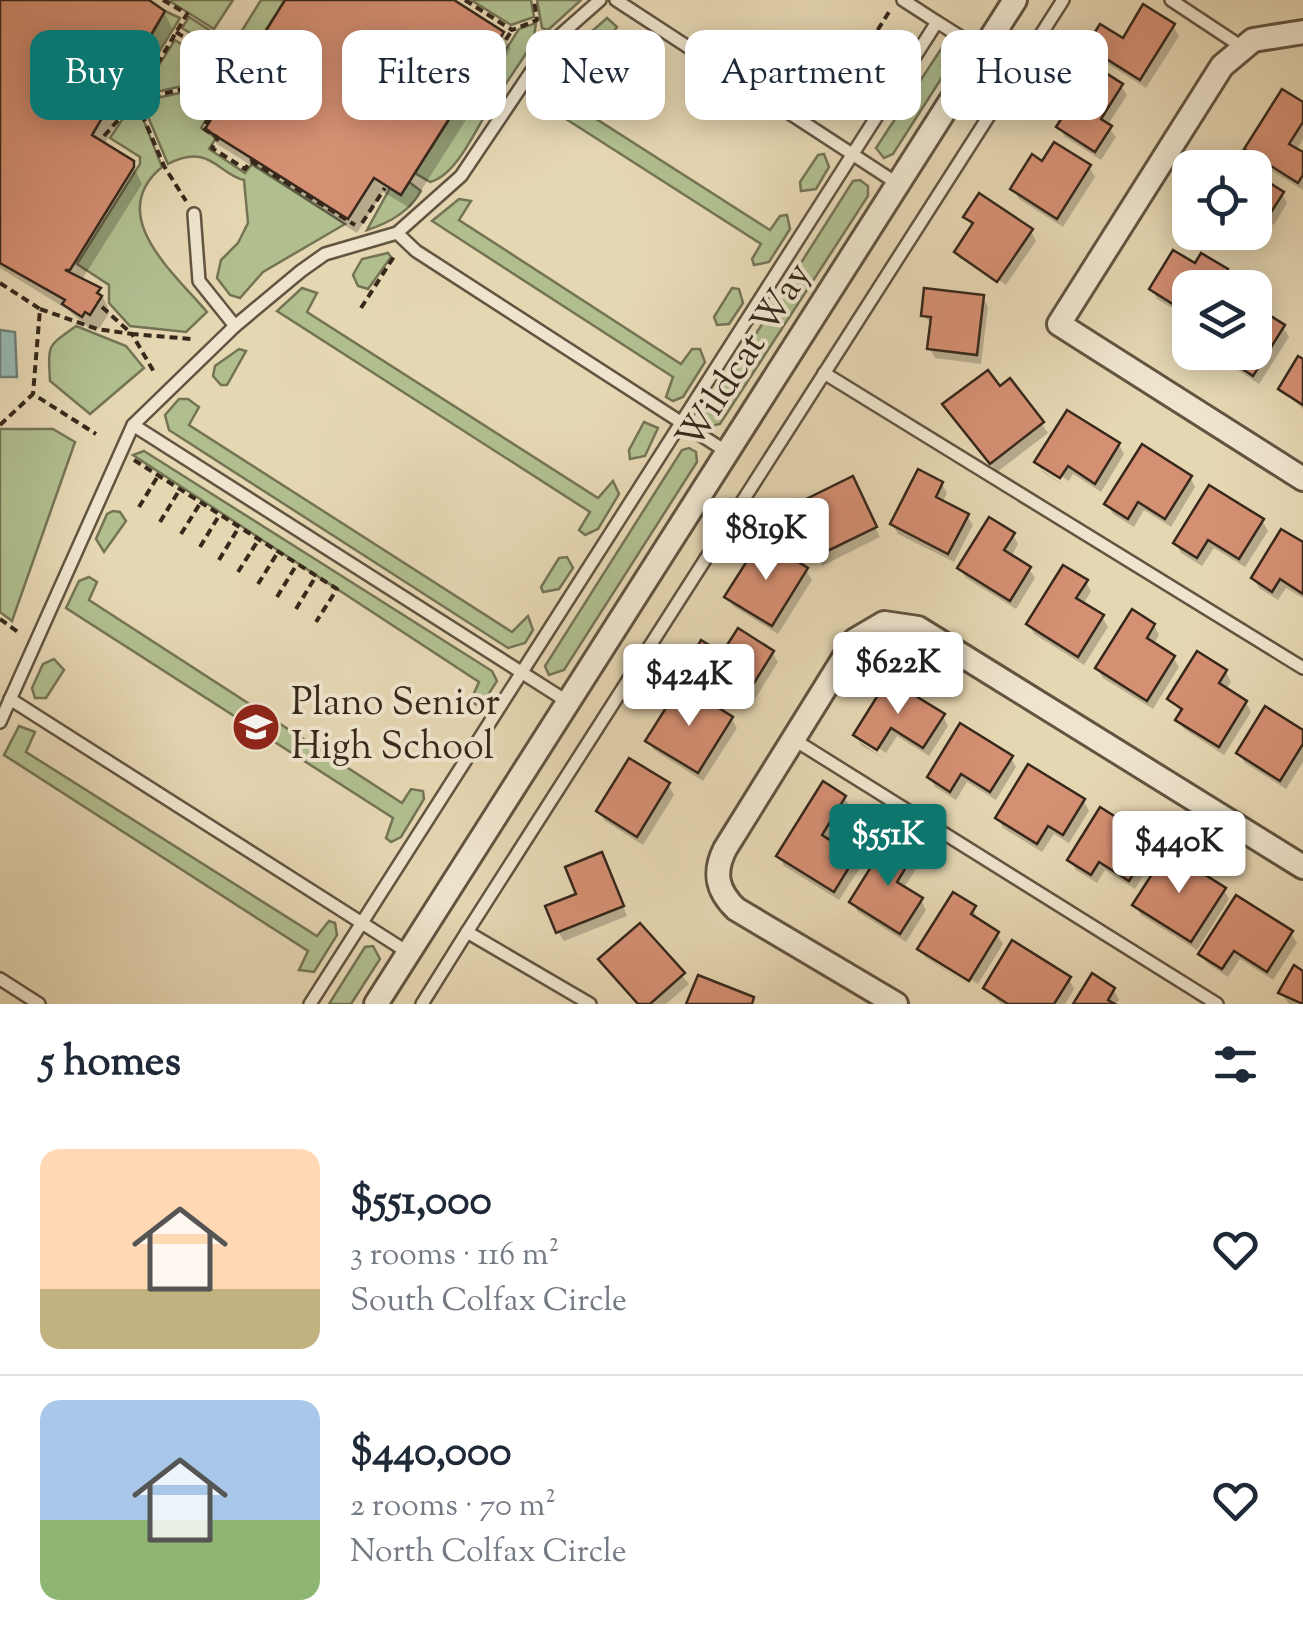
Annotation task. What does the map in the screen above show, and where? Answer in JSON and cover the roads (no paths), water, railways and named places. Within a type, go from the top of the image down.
[{"type":"street","name":"Wildcat Way","points":[[996,30],[1015,0]]},
{"type":"street","points":[[1303,32],[1273,34],[1242,47],[1222,66],[1059,324],[1303,479]]},
{"type":"street","name":"Wildcat Way","points":[[376,1004],[941,117]]},
{"type":"street","points":[[896,1004],[726,900],[719,888],[719,862],[854,640],[881,612],[931,636],[1303,867]]},
{"type":"lane","points":[[0,722],[133,425],[235,326],[325,254],[397,233],[460,176],[549,46],[600,0]]},
{"type":"lane","points":[[616,0],[898,184]]},
{"type":"lane","points":[[900,0],[950,30]]},
{"type":"lane","points":[[422,1004],[1062,0]]},
{"type":"lane","points":[[1170,0],[1242,47]]},
{"type":"lane","points":[[310,1004],[938,22]]},
{"type":"lane","points":[[194,214],[199,281],[235,326]]},
{"type":"lane","points":[[397,233],[416,251],[727,452]]},
{"type":"lane","points":[[824,373],[1303,668]]},
{"type":"lane","points":[[133,425],[568,702]]},
{"type":"lane","points":[[10,700],[409,952]]},
{"type":"lane","points":[[793,739],[1217,1004]]},
{"type":"lane","points":[[467,932],[590,1004]]},
{"type":"lane","points":[[0,979],[40,1004]]},
{"type":"water","points":[[0,330],[15,332],[17,377],[0,377]]},
{"type":"place","name":"Plano Senior High School","points":[[256,727]]}]
